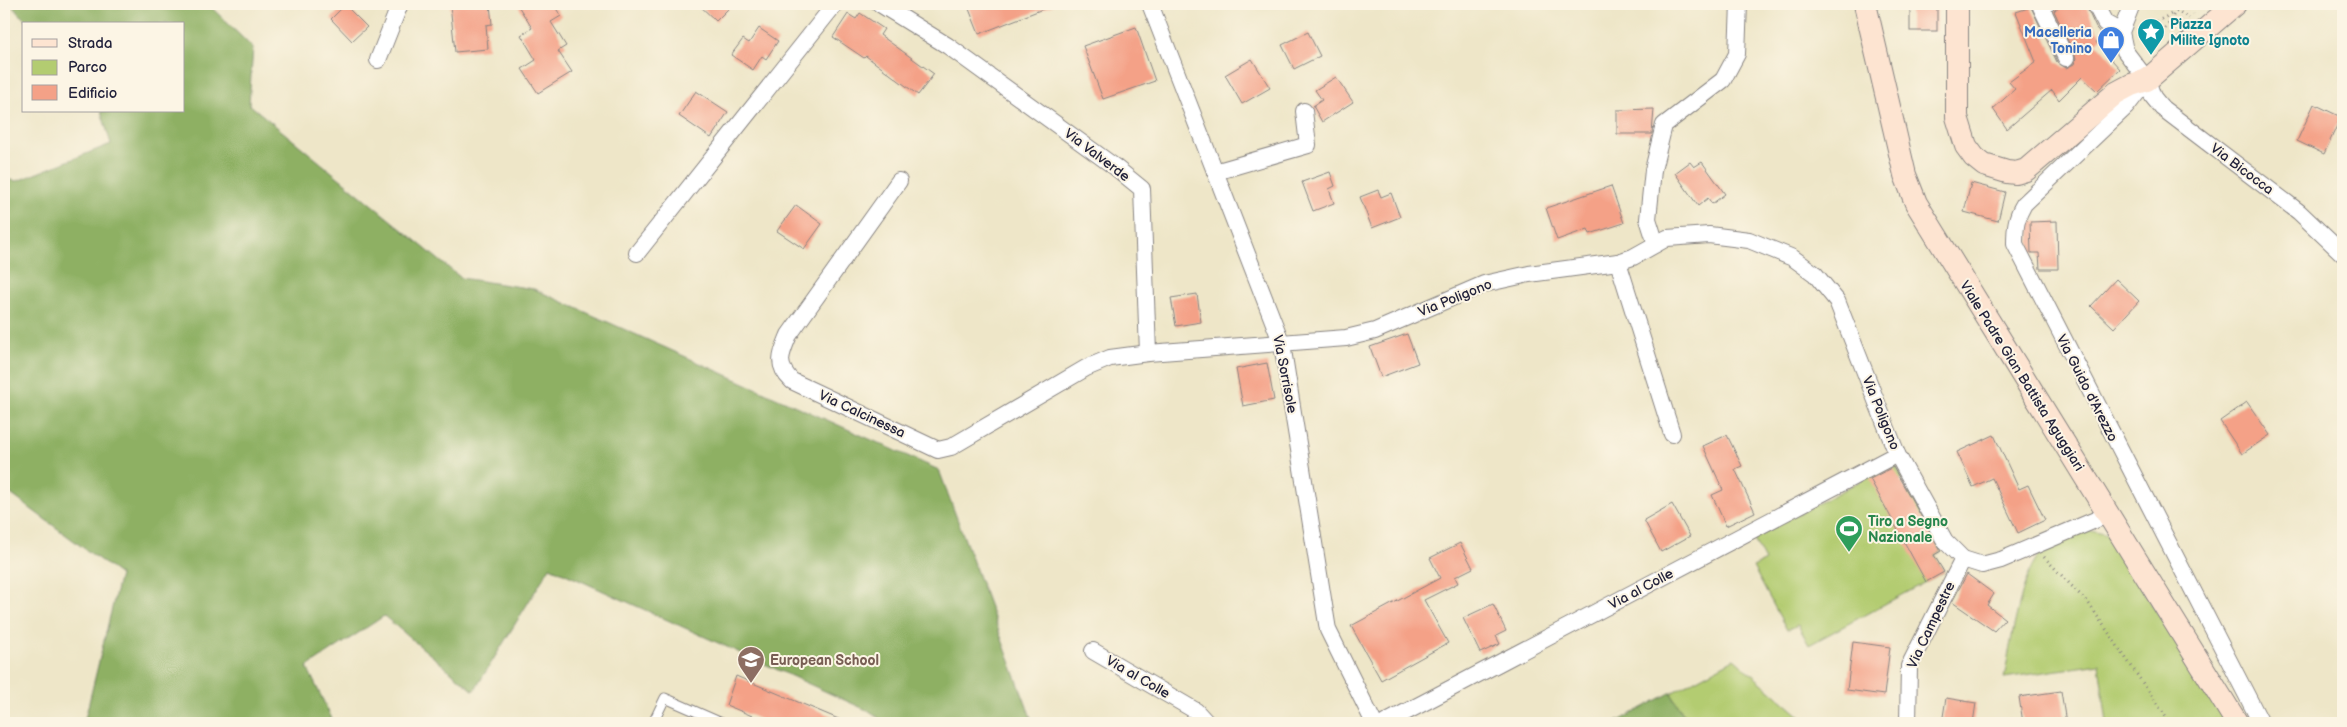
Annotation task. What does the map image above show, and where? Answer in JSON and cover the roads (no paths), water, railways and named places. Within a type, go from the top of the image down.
[{"type":"main road","name":"Viale Padre Gian Battista Aguggiari","points":[[1865,4],[1905,175],[1916,203],[2237,723]]},
{"type":"main road","points":[[1957,4],[1958,122],[1966,146],[1974,157],[1996,170],[2016,173],[2026,170],[2116,93],[2131,85],[2147,80],[2235,4]]},
{"type":"street","points":[[378,60],[400,4]]},
{"type":"street","points":[[637,253],[835,4]]},
{"type":"street","name":"Via Valverde","points":[[880,4],[948,46],[1115,167],[1142,189],[1148,353]]},
{"type":"street","name":"Via Sorrisole","points":[[1150,4],[1282,344],[1328,630],[1374,723]]},
{"type":"street","points":[[1656,244],[1648,219],[1653,170],[1664,125],[1723,80],[1737,54],[1739,4]]},
{"type":"street","points":[[2047,4],[2041,7],[2066,58]]},
{"type":"street","points":[[2095,4],[2105,23],[2114,28],[2124,51],[2147,80]]},
{"type":"street","points":[[2124,51],[2121,32],[2132,4]]},
{"type":"street","name":"Via Bicocca","points":[[2147,80],[2154,97],[2162,108],[2299,212],[2343,254]]},
{"type":"street","name":"Via Guido d'Arezzo","points":[[2147,80],[2126,107],[2024,204],[2018,214],[2014,227],[2015,244],[2261,723]]},
{"type":"street","points":[[1215,172],[1308,145],[1304,111]]},
{"type":"street","name":"Via Calcinessa","points":[[899,180],[789,334],[780,363],[784,373],[792,381],[938,450],[951,447],[1086,368],[1110,358],[1148,353]]},
{"type":"street","name":"Via Poligono","points":[[1282,344],[1346,338],[1375,331],[1484,284],[1529,274],[1618,262],[1667,238],[1709,234],[1749,240],[1793,258],[1816,274],[1836,301],[1897,454],[1945,541],[1963,559]]},
{"type":"street","points":[[1618,262],[1672,434]]},
{"type":"street","points":[[1148,353],[1282,344]]},
{"type":"street","name":"Via al Colle","points":[[1385,723],[1897,454]]},
{"type":"street","points":[[1963,559],[1982,564],[2001,560],[2107,515]]},
{"type":"street","name":"Via Campestre","points":[[1908,723],[1909,666],[1963,559]]},
{"type":"street","name":"Via al Colle","points":[[1093,651],[1196,711],[1207,723]]},
{"type":"lane","points":[[657,722],[665,698],[722,723]]},
{"type":"place","name":"Piazza Milite Ignoto","points":[[2151,56]]},
{"type":"place","name":"Macelleria Tonino","points":[[2111,64]]},
{"type":"place","name":"Tiro a Segno Nazionale","points":[[1849,553]]},
{"type":"place","name":"European School","points":[[751,684]]}]
